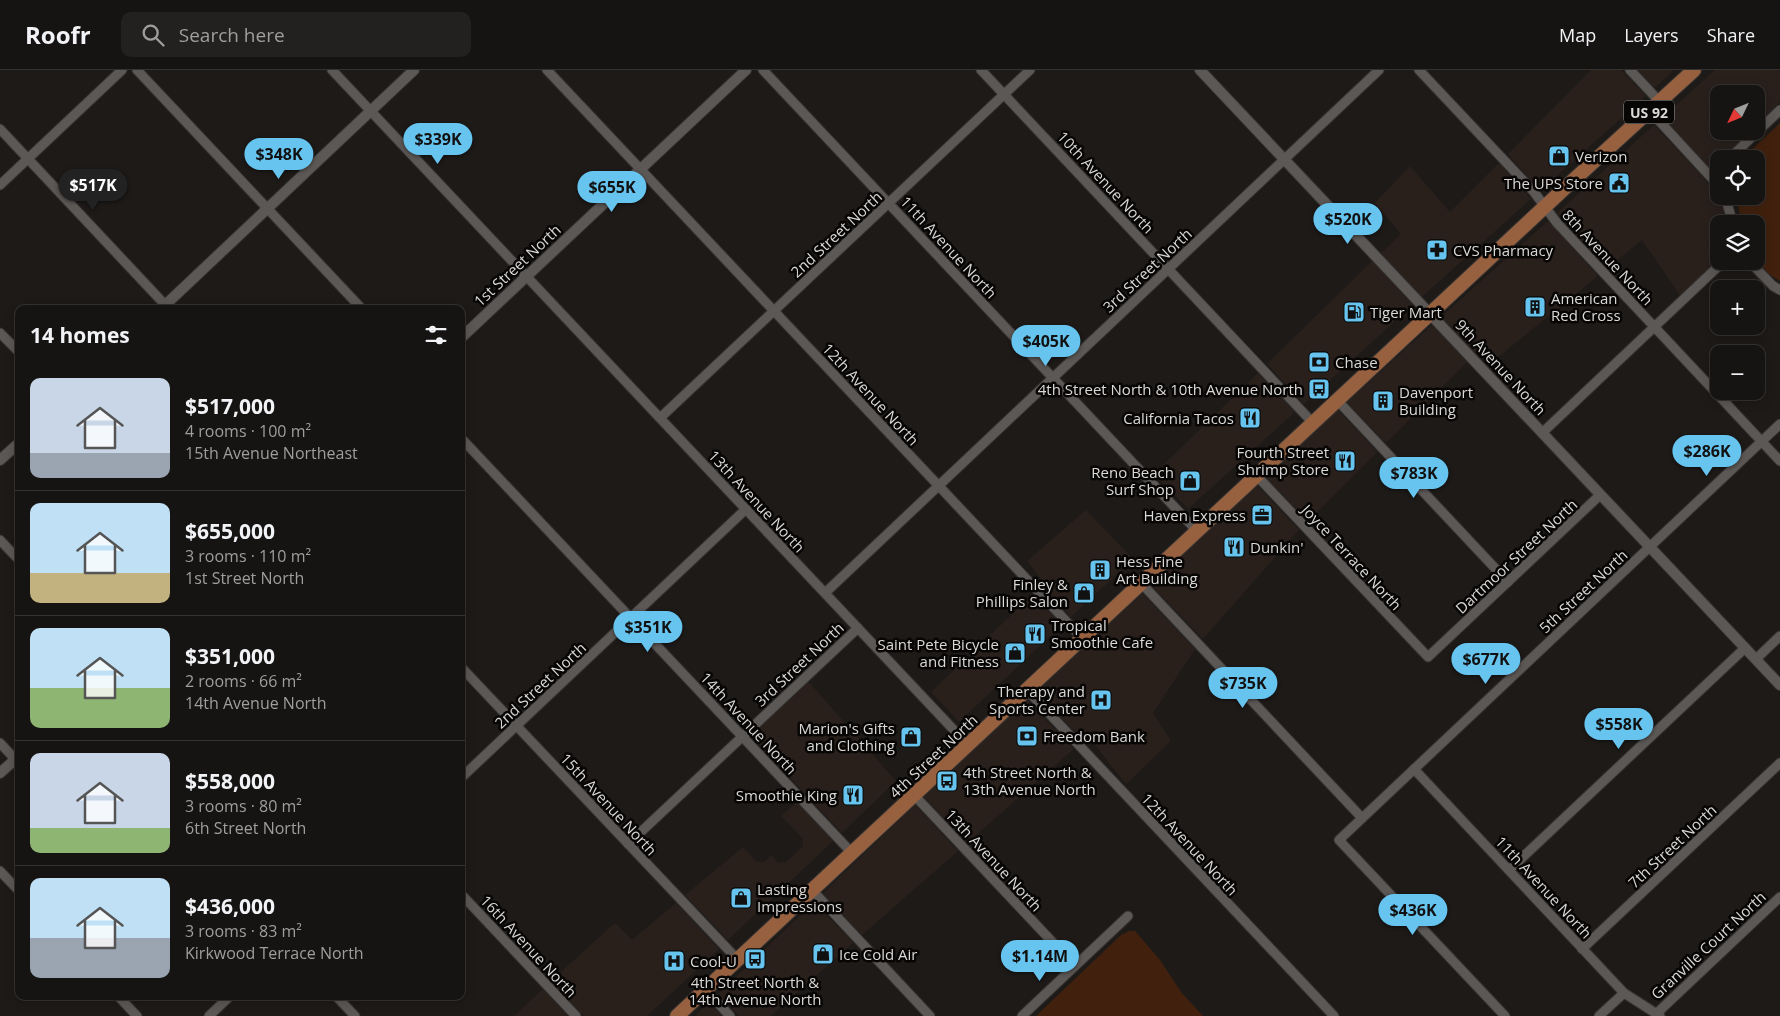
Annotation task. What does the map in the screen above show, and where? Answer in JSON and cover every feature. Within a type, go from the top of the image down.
[{"type":"main road","name":"4th Street North","points":[[678,1016],[1544,207],[1694,70]]},
{"type":"street","points":[[0,185],[122,70]]},
{"type":"street","points":[[137,70],[358,305]]},
{"type":"street","name":"13th Avenue North","points":[[332,70],[968,745]]},
{"type":"street","points":[[167,305],[414,70]]},
{"type":"street","name":"12th Avenue North","points":[[547,70],[1082,638]]},
{"type":"street","name":"1st Street North","points":[[465,334],[746,70]]},
{"type":"street","name":"11th Avenue North","points":[[763,70],[1197,531]]},
{"type":"street","name":"10th Avenue North","points":[[981,70],[1313,423]]},
{"type":"street","name":"2nd Street North","points":[[660,418],[1030,70]]},
{"type":"street","name":"9th Avenue North","points":[[1200,70],[1780,685]]},
{"type":"street","name":"3rd Street North","points":[[825,593],[1379,70]]},
{"type":"street","name":"8th Avenue North","points":[[1419,70],[1534,192],[1557,223],[1780,461]]},
{"type":"street","points":[[1630,70],[1655,107],[1710,177]]},
{"type":"street","points":[[1738,150],[1780,110]]},
{"type":"street","points":[[0,130],[163,305]]},
{"type":"street","points":[[1542,433],[1714,270]]},
{"type":"street","points":[[1758,270],[1773,286],[1780,290]]},
{"type":"street","points":[[0,332],[15,348]]},
{"type":"street","points":[[1337,400],[1508,582]]},
{"type":"street","name":"5th Street North","points":[[1505,1016],[1339,840],[1780,424]]},
{"type":"street","name":"14th Avenue North","points":[[465,442],[852,853]]},
{"type":"street","points":[[0,460],[15,446]]},
{"type":"street","name":"Joyce Terrace North","points":[[1256,476],[1428,657]]},
{"type":"street","name":"Dartmoor Street North","points":[[1428,657],[1600,495]]},
{"type":"street","name":"2nd Street North","points":[[465,774],[746,509]]},
{"type":"street","points":[[0,540],[15,556]]},
{"type":"street","points":[[1141,583],[1362,818]]},
{"type":"street","name":"3rd Street North","points":[[628,844],[858,628]]},
{"type":"street","points":[[1756,659],[1780,636]]},
{"type":"street","points":[[1510,870],[1745,648]]},
{"type":"street","name":"15th Avenue North","points":[[465,671],[738,960]]},
{"type":"street","name":"12th Avenue North","points":[[1026,690],[1334,1016]]},
{"type":"street","points":[[0,743],[15,755]]},
{"type":"street","points":[[0,773],[15,759]]},
{"type":"street","name":"7th Street North","points":[[1582,949],[1780,762]]},
{"type":"street","name":"11th Avenue North","points":[[1414,768],[1624,993],[1658,1015]]},
{"type":"street","name":"13th Avenue North","points":[[914,795],[1075,966]]},
{"type":"street","points":[[0,871],[15,887]]},
{"type":"street","points":[[812,890],[930,1016]]},
{"type":"street","name":"Granville Court North","points":[[1658,1015],[1780,897]]},
{"type":"street","name":"16th Avenue North","points":[[465,898],[576,1016]]},
{"type":"street","points":[[1022,1016],[1128,916]]},
{"type":"street","points":[[706,990],[730,1016]]},
{"type":"street","points":[[1599,1016],[1624,993]]},
{"type":"street","points":[[122,1000],[137,1016]]},
{"type":"street","points":[[209,1016],[226,1000]]},
{"type":"street","points":[[340,1000],[355,1016]]},
{"type":"shaded area","points":[[1591,70],[1621,70],[1646,96],[1540,191],[1508,154]]},
{"type":"shaded area","points":[[1638,70],[1674,70],[1654,88]]},
{"type":"shaded area","points":[[1715,70],[1780,70],[1780,102],[1765,117],[1765,85],[1710,85],[1710,140],[1741,140],[1731,150],[1710,150],[1710,168],[1663,117]]},
{"type":"shaded area","points":[[1780,123],[1780,281],[1765,270],[1765,215],[1740,215],[1738,205],[1765,205],[1765,150],[1752,150],[1762,140],[1765,140],[1765,137]]},
{"type":"shaded area","points":[[1654,125],[1710,185],[1710,205],[1722,205],[1725,215],[1710,215],[1710,267],[1680,295],[1642,240],[1607,268],[1557,213]]},
{"type":"shaded area","points":[[1499,163],[1531,199],[1422,297],[1381,253],[1401,234],[1375,203],[1410,166],[1450,212]]},
{"type":"shaded area","points":[[1548,221],[1598,276],[1492,362],[1479,349],[1475,353],[1441,317]]},
{"type":"shaded area","points":[[1372,261],[1413,305],[1304,404],[1267,364]]},
{"type":"shaded area","points":[[1432,325],[1467,362],[1386,443],[1347,402]]},
{"type":"shaded area","points":[[1258,373],[1295,412],[1188,509],[1154,474]]},
{"type":"shaded area","points":[[1338,410],[1377,452],[1308,521],[1265,476]]},
{"type":"shaded area","points":[[1256,484],[1299,530],[1203,639],[1149,583]]},
{"type":"shaded area","points":[[1086,510],[1133,559],[1071,617],[1042,586],[1044,583],[1027,561]]},
{"type":"shaded area","points":[[1140,591],[1195,649],[1153,713],[1171,741],[1126,784],[1088,736],[1083,741],[1035,690]]},
{"type":"shaded area","points":[[1033,594],[1062,625],[959,722],[931,692]]},
{"type":"shaded area","points":[[809,682],[896,781],[842,833],[751,736]]},
{"type":"shaded area","points":[[1026,699],[1074,749],[967,843],[924,797]]},
{"type":"shaded area","points":[[797,802],[833,841],[728,940],[685,895],[743,847],[757,862],[764,862],[772,855],[778,863],[786,862],[803,846],[803,839],[781,816]]},
{"type":"shaded area","points":[[915,805],[958,851],[862,935],[823,893]]},
{"type":"shaded area","points":[[814,902],[853,943],[771,1016],[739,1016],[718,994]]},
{"type":"shaded area","points":[[676,903],[719,949],[647,1016],[584,1016],[551,981],[615,923],[632,940]]},
{"type":"shaded area","points":[[1129,931],[1135,931],[1160,960],[1181,992],[1203,1016],[1036,1016],[1121,935]]},
{"type":"shaded area","points":[[543,989],[568,1016],[514,1016]]},
{"type":"shaded area","points":[[709,1002],[722,1016],[695,1016]]},
{"type":"place","name":"Verizon","points":[[1559,156]]},
{"type":"place","name":"The UPS Store","points":[[1619,183]]},
{"type":"place","name":"CVS Pharmacy","points":[[1437,250]]},
{"type":"place","name":"American Red Cross","points":[[1535,307]]},
{"type":"place","name":"Tiger Mart","points":[[1354,312]]},
{"type":"place","name":"Chase","points":[[1319,362]]},
{"type":"place","name":"4th Street North & 10th Avenue North","points":[[1319,389]]},
{"type":"place","name":"Davenport Building","points":[[1383,401]]},
{"type":"place","name":"California Tacos","points":[[1250,418]]},
{"type":"place","name":"Fourth Street Shrimp Store","points":[[1345,461]]},
{"type":"place","name":"Reno Beach Surf Shop","points":[[1190,481]]},
{"type":"place","name":"Haven Express","points":[[1262,515]]},
{"type":"place","name":"Dunkin'","points":[[1234,547]]},
{"type":"place","name":"Hess Fine Art Building","points":[[1100,570]]},
{"type":"place","name":"Finley & Phillips Salon","points":[[1084,593]]},
{"type":"place","name":"Tropical Smoothie Cafe","points":[[1035,634]]},
{"type":"place","name":"Saint Pete Bicycle and Fitness","points":[[1015,653]]},
{"type":"place","name":"Therapy and Sports Center","points":[[1101,700]]},
{"type":"place","name":"Freedom Bank","points":[[1027,736]]},
{"type":"place","name":"Marion's Gifts and Clothing","points":[[911,737]]},
{"type":"place","name":"4th Street North & 13th Avenue North","points":[[947,781]]},
{"type":"place","name":"Smoothie King","points":[[853,795]]},
{"type":"place","name":"Lasting Impressions","points":[[741,898]]},
{"type":"place","name":"Ice Cold Air","points":[[823,954]]},
{"type":"place","name":"4th Street North & 14th Avenue North","points":[[755,959]]},
{"type":"place","name":"Cool-U","points":[[674,961]]}]
